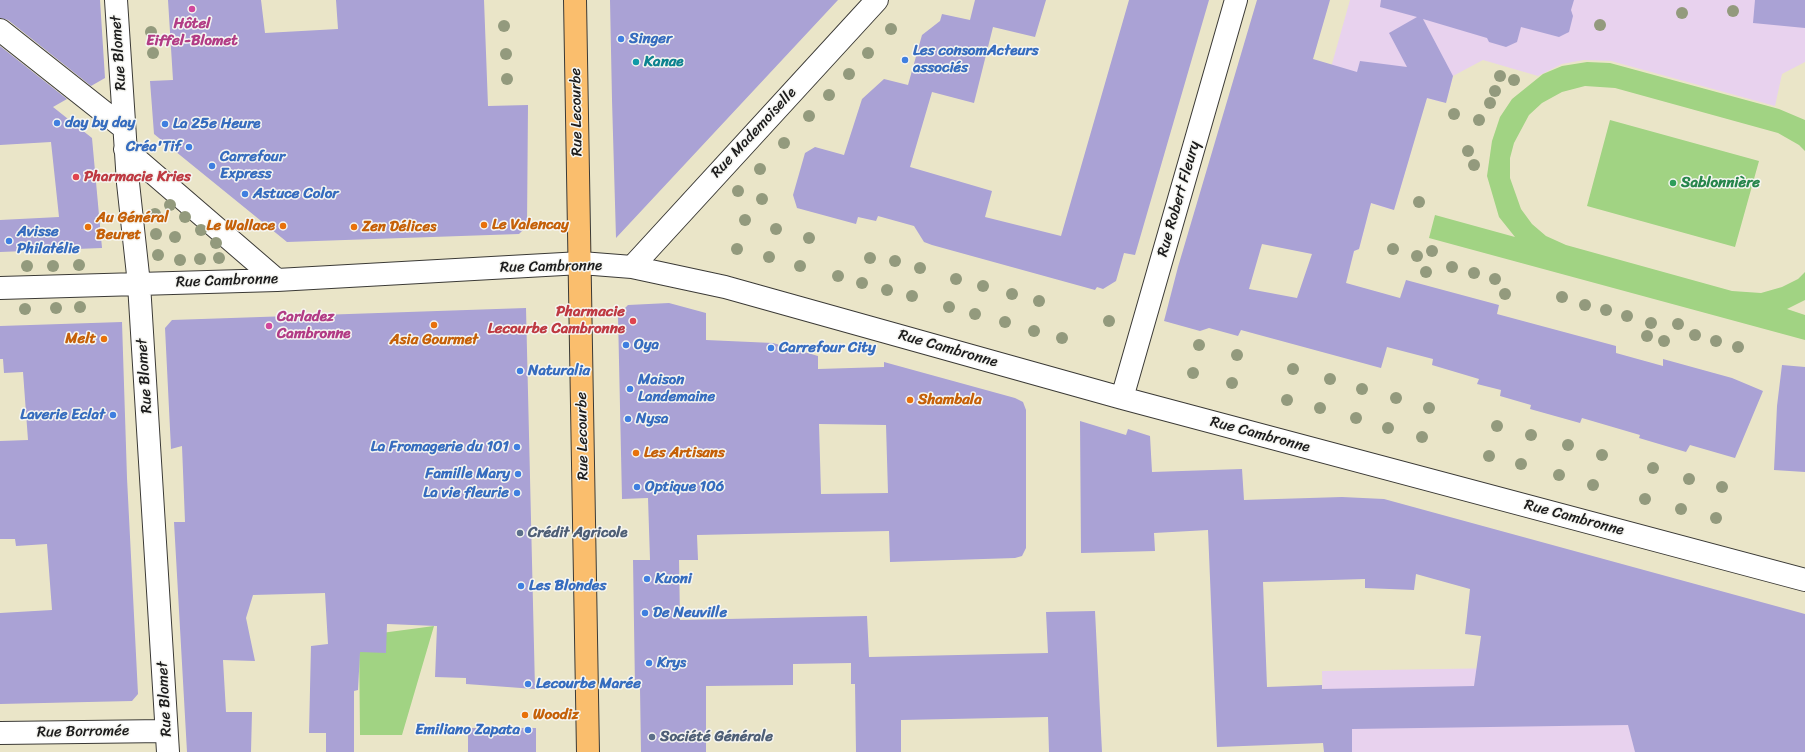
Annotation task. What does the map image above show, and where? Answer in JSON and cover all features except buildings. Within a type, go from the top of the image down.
[{"type":"main road","name":"Rue Lecourbe","points":[[575,0],[581,263],[588,752]]},
{"type":"street","name":"Rue Blomet","points":[[116,0],[125,138],[139,284],[167,742]]},
{"type":"street","name":"Rue Mademoiselle","points":[[632,267],[876,0]]},
{"type":"street","name":"Rue Robert Fleury","points":[[1122,398],[1236,0]]},
{"type":"street","points":[[0,30],[125,138],[277,280]]},
{"type":"street","name":"Rue Cambronne","points":[[0,288],[277,280],[581,263],[632,267],[725,287],[1122,398],[1805,580]]},
{"type":"street","name":"Rue Borromée","points":[[0,733],[167,742]]},
{"type":"shaded area","points":[[1350,0],[1805,0],[1805,62],[1782,74],[1775,106],[1611,61],[1584,60],[1562,64],[1538,76],[1483,60],[1453,76],[1447,99],[1442,102],[1427,98],[1409,148],[1411,152],[1395,206],[1390,209],[1371,203],[1359,249],[1354,251],[1352,260],[1282,241]]},
{"type":"shaded area","points":[[1622,666],[1805,752],[1324,752],[1322,671]]},
{"type":"green space","points":[[1587,62],[1610,63],[1779,109],[1805,120],[1805,151],[1799,145],[1778,133],[1615,88],[1585,86],[1562,92],[1542,103],[1529,115],[1514,143],[1510,158],[1510,178],[1521,209],[1532,224],[1546,236],[1566,245],[1732,291],[1761,293],[1782,287],[1798,279],[1805,272],[1805,300],[1787,309],[1805,315],[1805,340],[1429,238],[1435,215],[1515,237],[1499,217],[1487,176],[1492,141],[1500,117],[1512,99],[1543,74],[1562,66]]},
{"type":"green space","name":"Sablonnière","points":[[1610,120],[1759,161],[1735,247],[1587,206]]},
{"type":"green space","points":[[434,626],[402,735],[360,735],[359,636]]},
{"type":"place","name":"Hôtel Eiffel-Blomet","points":[[192,9]]},
{"type":"place","name":"Singer","points":[[621,39]]},
{"type":"place","name":"Les consomActeurs associés","points":[[905,60]]},
{"type":"place","name":"Kanae","points":[[636,62]]},
{"type":"place","name":"day by day","points":[[57,123]]},
{"type":"place","name":"La 25e Heure","points":[[165,124]]},
{"type":"place","name":"Créa'Tif","points":[[189,147]]},
{"type":"place","name":"Carrefour Express","points":[[212,166]]},
{"type":"place","name":"Pharmacie Kries","points":[[76,177]]},
{"type":"place","name":"Sablonnière","points":[[1673,183]]},
{"type":"place","name":"Astuce Color","points":[[245,194]]},
{"type":"place","name":"Le Valencay","points":[[484,225]]},
{"type":"place","name":"Le Wallace","points":[[283,226]]},
{"type":"place","name":"Au Général Beuret","points":[[88,227]]},
{"type":"place","name":"Zen Délices","points":[[354,227]]},
{"type":"place","name":"Avisse Philatélie","points":[[9,241]]},
{"type":"place","name":"Pharmacie Lecourbe Cambronne","points":[[633,321]]},
{"type":"place","name":"Asia Gourmet","points":[[434,325]]},
{"type":"place","name":"Carladez Cambronne","points":[[269,326]]},
{"type":"place","name":"Melt","points":[[104,339]]},
{"type":"place","name":"Oya","points":[[626,345]]},
{"type":"place","name":"Carrefour City","points":[[771,348]]},
{"type":"place","name":"Naturalia","points":[[520,371]]},
{"type":"place","name":"Maison Landemaine","points":[[630,389]]},
{"type":"place","name":"Shambala","points":[[910,400]]},
{"type":"place","name":"Laverie Eclat","points":[[113,415]]},
{"type":"place","name":"Nysa","points":[[628,419]]},
{"type":"place","name":"La Fromagerie du 101","points":[[517,447]]},
{"type":"place","name":"Les Artisans","points":[[636,453]]},
{"type":"place","name":"Famille Mary","points":[[518,474]]},
{"type":"place","name":"Optique 106","points":[[637,487]]},
{"type":"place","name":"La vie fleurie","points":[[517,493]]},
{"type":"place","name":"Crédit Agricole","points":[[520,533]]},
{"type":"place","name":"Kuoni","points":[[647,579]]},
{"type":"place","name":"Les Blondes","points":[[521,586]]},
{"type":"place","name":"De Neuville","points":[[645,613]]},
{"type":"place","name":"Krys","points":[[649,663]]},
{"type":"place","name":"Lecourbe Marée","points":[[528,684]]},
{"type":"place","name":"Woodiz","points":[[525,715]]},
{"type":"place","name":"Emiliano Zapata","points":[[528,730]]},
{"type":"place","name":"Société Générale","points":[[652,737]]}]
